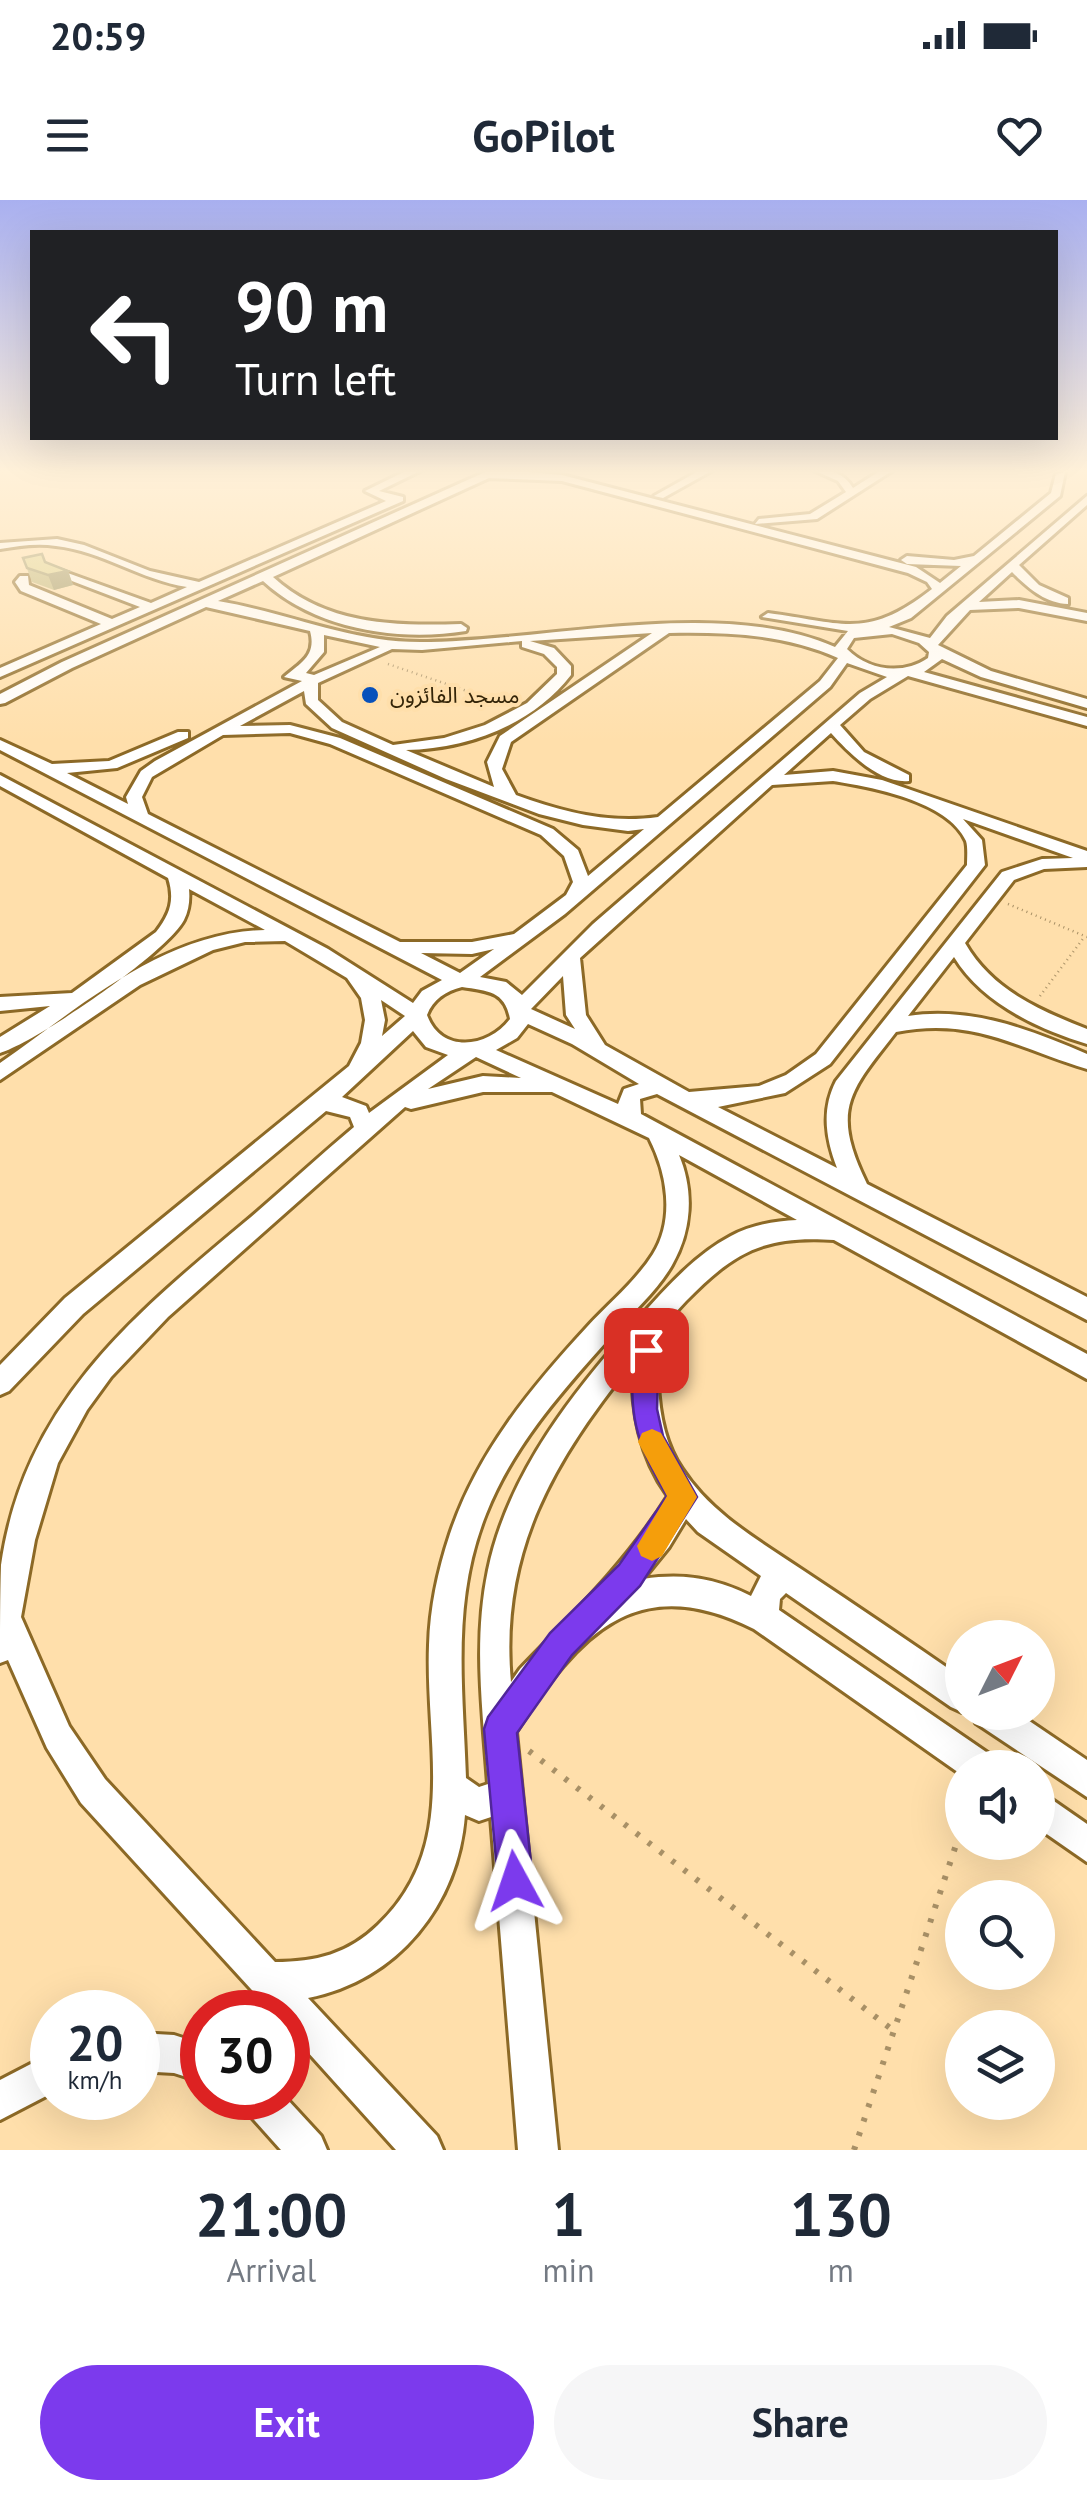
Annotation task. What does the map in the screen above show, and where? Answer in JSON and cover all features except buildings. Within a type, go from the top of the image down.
[{"type":"street","points":[[113,560],[165,580],[201,585]]},
{"type":"street","points":[[0,673],[259,560],[284,567]]},
{"type":"street","points":[[0,700],[300,560]]},
{"type":"street","points":[[891,560],[954,564],[970,560]]},
{"type":"street","points":[[893,560],[922,574],[939,590]]},
{"type":"street","points":[[0,1384],[74,1306],[351,1077],[417,1016],[431,993],[461,981],[559,910],[825,684],[845,657],[842,639],[907,615],[976,560]]},
{"type":"street","points":[[423,2150],[93,1790],[58,1737],[3,1633],[37,1481],[57,1434],[83,1394],[139,1330],[366,1130],[475,1050],[509,1036],[520,1010],[570,955],[876,687],[932,664],[933,648],[967,606],[1019,560]]},
{"type":"street","points":[[1012,566],[1060,605],[1087,616]]},
{"type":"street","points":[[55,570],[151,607]]},
{"type":"street","points":[[264,576],[282,594],[311,609],[378,627],[464,628],[718,613]]},
{"type":"street","points":[[24,579],[25,588],[112,624]]},
{"type":"street","points":[[0,588],[76,618],[94,632]]},
{"type":"street","points":[[206,603],[289,620],[353,641],[398,646],[727,628],[790,635],[870,669],[907,672],[990,692],[1087,722]]},
{"type":"street","points":[[967,606],[1087,607]]},
{"type":"street","points":[[289,620],[311,609]]},
{"type":"street","points":[[751,615],[904,632],[1004,679],[1087,704]]},
{"type":"street","points":[[790,635],[800,631],[800,621]]},
{"type":"street","points":[[464,628],[469,643]]},
{"type":"street","points":[[44,768],[112,765],[184,734],[294,676],[316,658],[320,648],[316,630]]},
{"type":"street","points":[[509,797],[494,774],[493,762],[505,739],[665,631]]},
{"type":"street","points":[[388,746],[429,745],[484,732],[558,683],[564,666],[548,651],[514,640]]},
{"type":"street","points":[[142,819],[134,797],[146,774],[311,682],[364,656],[398,646]]},
{"type":"street","points":[[294,676],[307,676],[311,700],[337,725],[562,818],[626,827],[662,820]]},
{"type":"street","points":[[990,692],[991,684],[1004,679]]},
{"type":"street","points":[[1,715],[17,690]]},
{"type":"street","points":[[321,736],[324,728],[337,725]]},
{"type":"street","points":[[832,725],[882,778],[940,806],[1087,859]]},
{"type":"street","points":[[0,728],[9,753],[461,981],[499,986],[520,1010],[658,1086],[1087,1309]]},
{"type":"street","points":[[221,731],[273,728],[321,736],[547,832],[572,854],[580,868],[582,882],[574,896]]},
{"type":"street","points":[[484,732],[491,738],[505,739]]},
{"type":"street","points":[[184,734],[185,740],[200,742]]},
{"type":"street","points":[[768,781],[834,776],[882,778],[1087,842]]},
{"type":"street","points":[[0,780],[347,968],[417,1016],[422,1032],[438,1044],[475,1050],[570,1089],[645,1126],[1087,1367]]},
{"type":"street","points":[[684,1100],[743,1098],[770,1091],[810,1071],[976,865],[974,840],[940,806]]},
{"type":"street","points":[[547,832],[560,827],[562,818]]},
{"type":"street","points":[[858,1191],[837,1133],[837,1100],[843,1086],[1008,876],[1042,864],[1087,859]]},
{"type":"street","points":[[976,865],[995,867],[1008,876]]},
{"type":"street","points":[[0,1046],[152,946],[177,916],[181,888],[176,876]]},
{"type":"street","points":[[559,910],[577,926],[599,928]]},
{"type":"street","points":[[0,1073],[172,958],[243,936],[293,939],[321,933],[330,917]]},
{"type":"street","points":[[383,943],[457,950],[528,933]]},
{"type":"street","points":[[955,942],[979,979],[1028,1012],[1087,1037]]},
{"type":"street","points":[[152,946],[169,948],[172,958]]},
{"type":"street","points":[[570,955],[576,1016],[604,1054]]},
{"type":"street","points":[[347,968],[368,990],[376,1017],[371,1047],[351,1077]]},
{"type":"street","points":[[0,1004],[75,996]]},
{"type":"street","points":[[1016,1032],[1016,1017],[1028,1012]]},
{"type":"street","points":[[888,1027],[936,1018],[962,1018],[1016,1032],[1087,1062]]},
{"type":"street","points":[[810,1071],[823,1085],[843,1086]]},
{"type":"street","points":[[398,1105],[483,1084],[570,1089]]},
{"type":"street","points":[[266,1980],[314,1979],[360,1962],[401,1930],[431,1885],[447,1835],[450,1785],[444,1638],[459,1551],[472,1512],[508,1444],[662,1261],[674,1235],[680,1208],[675,1168],[628,1105],[631,1094],[642,1087],[658,1086]]},
{"type":"street","points":[[321,1104],[335,1103],[358,1112],[366,1130]]},
{"type":"street","points":[[538,2150],[500,1729],[496,1631],[508,1544],[527,1494],[552,1450],[691,1278],[740,1242],[771,1232],[838,1230]]},
{"type":"street","points":[[662,1261],[682,1262],[691,1278]]},
{"type":"street","points":[[647,1329],[644,1409],[650,1439],[683,1497],[708,1522],[945,1684]]},
{"type":"street","points":[[500,1729],[531,1680],[639,1563],[683,1497]]},
{"type":"street","points":[[764,1618],[765,1596],[777,1580],[787,1576]]},
{"type":"street","points":[[594,1612],[634,1594],[678,1589],[722,1598],[764,1618],[954,1750]]},
{"type":"street","points":[[1013,1730],[1087,1780]]},
{"type":"street","points":[[450,1785],[460,1796],[479,1804],[499,1797],[507,1789]]},
{"type":"street","points":[[1055,1820],[1087,1845]]},
{"type":"street","points":[[0,2101],[30,2084]]},
{"type":"street","points":[[280,2120],[307,2150]]},
{"type":"path","points":[[364,656],[521,709]]},
{"type":"path","points":[[989,897],[1086,936],[1028,1012]]},
{"type":"path","points":[[500,1729],[894,2031]]},
{"type":"path","points":[[854,2150],[951,1860]]},
{"type":"slow traffic","points":[[652,1442],[683,1497],[652,1546]]},
{"type":"place","name":"مسجد الفائزون","points":[[370,695]]},
{"type":"route","points":[[515,1881],[500,1729],[531,1680],[561,1644],[629,1576],[683,1497],[650,1439],[644,1409],[646,1350]]}]
